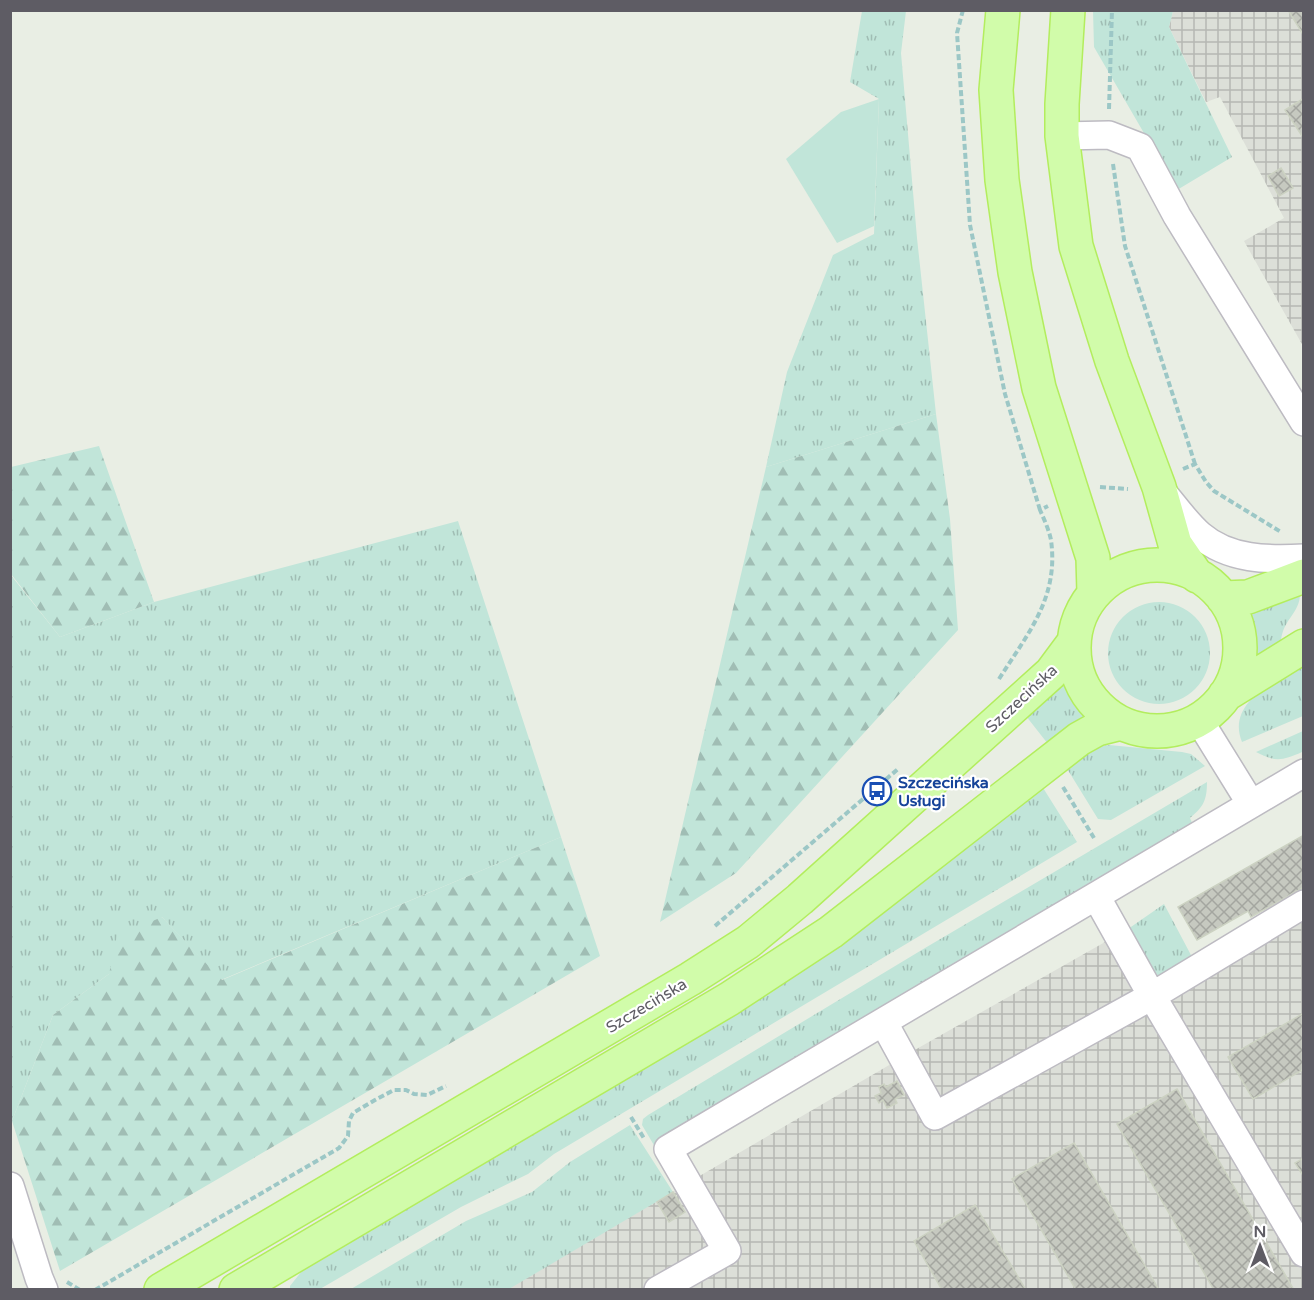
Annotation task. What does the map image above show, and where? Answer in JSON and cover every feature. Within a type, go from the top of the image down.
[{"type":"main road","points":[[1003,10],[996,90],[1002,180],[1015,272],[1039,388],[1094,558],[1094,593]]},
{"type":"main road","points":[[1068,10],[1062,136],[1076,246],[1112,362],[1159,487],[1175,544],[1197,576]]},
{"type":"main road","points":[[1149,566],[1182,569],[1197,576],[1222,598],[1231,612],[1237,629],[1240,646],[1236,672],[1225,695],[1216,707],[1199,720],[1182,728],[1158,731],[1133,728],[1104,713],[1090,699],[1080,681],[1074,662],[1076,626],[1094,593],[1117,575],[1149,566]]},
{"type":"main road","points":[[1222,598],[1248,597],[1304,576]]},
{"type":"main road","name":"Szczecińska","points":[[161,1290],[690,980],[748,942],[800,899],[1051,673],[1074,642]]},
{"type":"main road","points":[[1225,695],[1304,646]]},
{"type":"main road","points":[[255,1284],[729,999],[831,932],[1079,739],[1097,729],[1121,723]]},
{"type":"street","points":[[1062,136],[1109,135],[1140,147],[1178,216],[1301,414]]},
{"type":"street","points":[[1159,487],[1200,535],[1222,548],[1245,556],[1273,560],[1304,558]]},
{"type":"street","points":[[1199,720],[1251,804]]},
{"type":"street","points":[[658,1290],[727,1251],[668,1149],[1304,773]]},
{"type":"street","points":[[1096,896],[1152,996],[1304,1253]]},
{"type":"street","points":[[884,1023],[935,1116],[1152,996],[1304,904]]},
{"type":"street","points":[[10,1186],[44,1290]]},
{"type":"path","points":[[1112,10],[1109,135],[1125,246],[1195,464]]},
{"type":"path","points":[[708,932],[904,765]]},
{"type":"path","points":[[95,1290],[339,1148],[348,1136],[349,1121],[353,1113],[375,1100],[394,1090],[428,1095],[455,1081]]},
{"type":"shaded area","points":[[1173,11],[1303,11],[1303,346],[1244,241],[1284,218],[1220,97],[1206,102],[1169,27]]},
{"type":"shaded area","points":[[1303,920],[1303,1289],[505,1290],[920,1047],[1128,929],[1170,996]]},
{"type":"green space","points":[[862,11],[906,11],[901,53],[917,238],[936,414],[766,467],[787,372],[833,255],[874,234],[879,99],[850,82]]},
{"type":"green space","points":[[1093,11],[1173,11],[1169,27],[1232,157],[1177,190],[1094,47]]},
{"type":"green space","points":[[879,99],[874,226],[837,243],[786,159],[841,112]]},
{"type":"green space","points":[[936,414],[950,519],[958,630],[736,873],[660,922],[766,467]]},
{"type":"green space","points":[[99,446],[154,602],[60,637],[11,574],[11,467]]},
{"type":"green space","points":[[458,521],[561,837],[221,980],[162,917],[109,974],[53,1015],[12,1121],[10,574],[60,637],[154,602]]},
{"type":"green space","points":[[1300,594],[1297,606],[1282,633],[1281,641],[1250,661],[1247,658],[1246,614]]},
{"type":"green space","points":[[1159,602],[1188,610],[1202,624],[1210,653],[1202,682],[1188,696],[1159,704],[1130,696],[1116,682],[1108,653],[1116,624],[1130,610]]},
{"type":"green space","points":[[1301,665],[1303,669],[1303,716],[1242,742],[1239,728],[1241,716],[1247,705],[1266,686]]},
{"type":"green space","points":[[1071,677],[1086,707],[1085,715],[1048,744],[1026,716]]},
{"type":"green space","points":[[1303,731],[1303,753],[1279,759],[1256,752]]},
{"type":"green space","points":[[1109,745],[1182,752],[1191,754],[1205,766],[1111,820],[1098,819],[1066,767],[1093,747]]},
{"type":"green space","points":[[1207,782],[1203,803],[1190,818],[1193,825],[658,1152],[642,1125],[643,1119],[648,1115]]},
{"type":"green space","points":[[1040,783],[1077,842],[554,1154],[528,1174],[461,1207],[320,1289],[290,1289],[309,1262]]},
{"type":"green space","points":[[561,837],[600,956],[60,1271],[12,1121],[53,1015],[109,974],[117,936],[162,917],[222,980]]},
{"type":"green space","points":[[1164,904],[1192,957],[1159,978],[1128,929]]},
{"type":"green space","points":[[630,1125],[673,1192],[509,1289],[351,1289],[466,1221],[532,1192],[570,1162]]},
{"type":"building","points":[[1288,10],[1304,10],[1304,36]]},
{"type":"building","points":[[1304,98],[1304,139],[1285,110]]},
{"type":"building","points":[[1281,168],[1293,188],[1279,196],[1268,176]]},
{"type":"building","points":[[1304,835],[1304,887],[1251,917],[1248,911],[1197,940],[1178,907]]},
{"type":"building","points":[[1304,1013],[1304,1069],[1253,1099],[1228,1057]]},
{"type":"building","points":[[897,1081],[904,1095],[895,1099],[897,1103],[887,1108],[883,1100],[879,1103],[875,1096],[881,1093],[879,1087],[884,1084],[886,1087]]},
{"type":"building","points":[[1177,1089],[1294,1290],[1214,1290],[1117,1124]]},
{"type":"building","points":[[1074,1143],[1159,1290],[1076,1290],[1012,1179]]},
{"type":"building","points":[[1304,1158],[1304,1177],[1295,1163]]},
{"type":"building","points":[[673,1192],[685,1212],[669,1222],[657,1202]]},
{"type":"building","points":[[975,1205],[1026,1290],[942,1290],[914,1241]]},
{"type":"place","name":"Szczecińska Usługi","points":[[877,791]]}]
